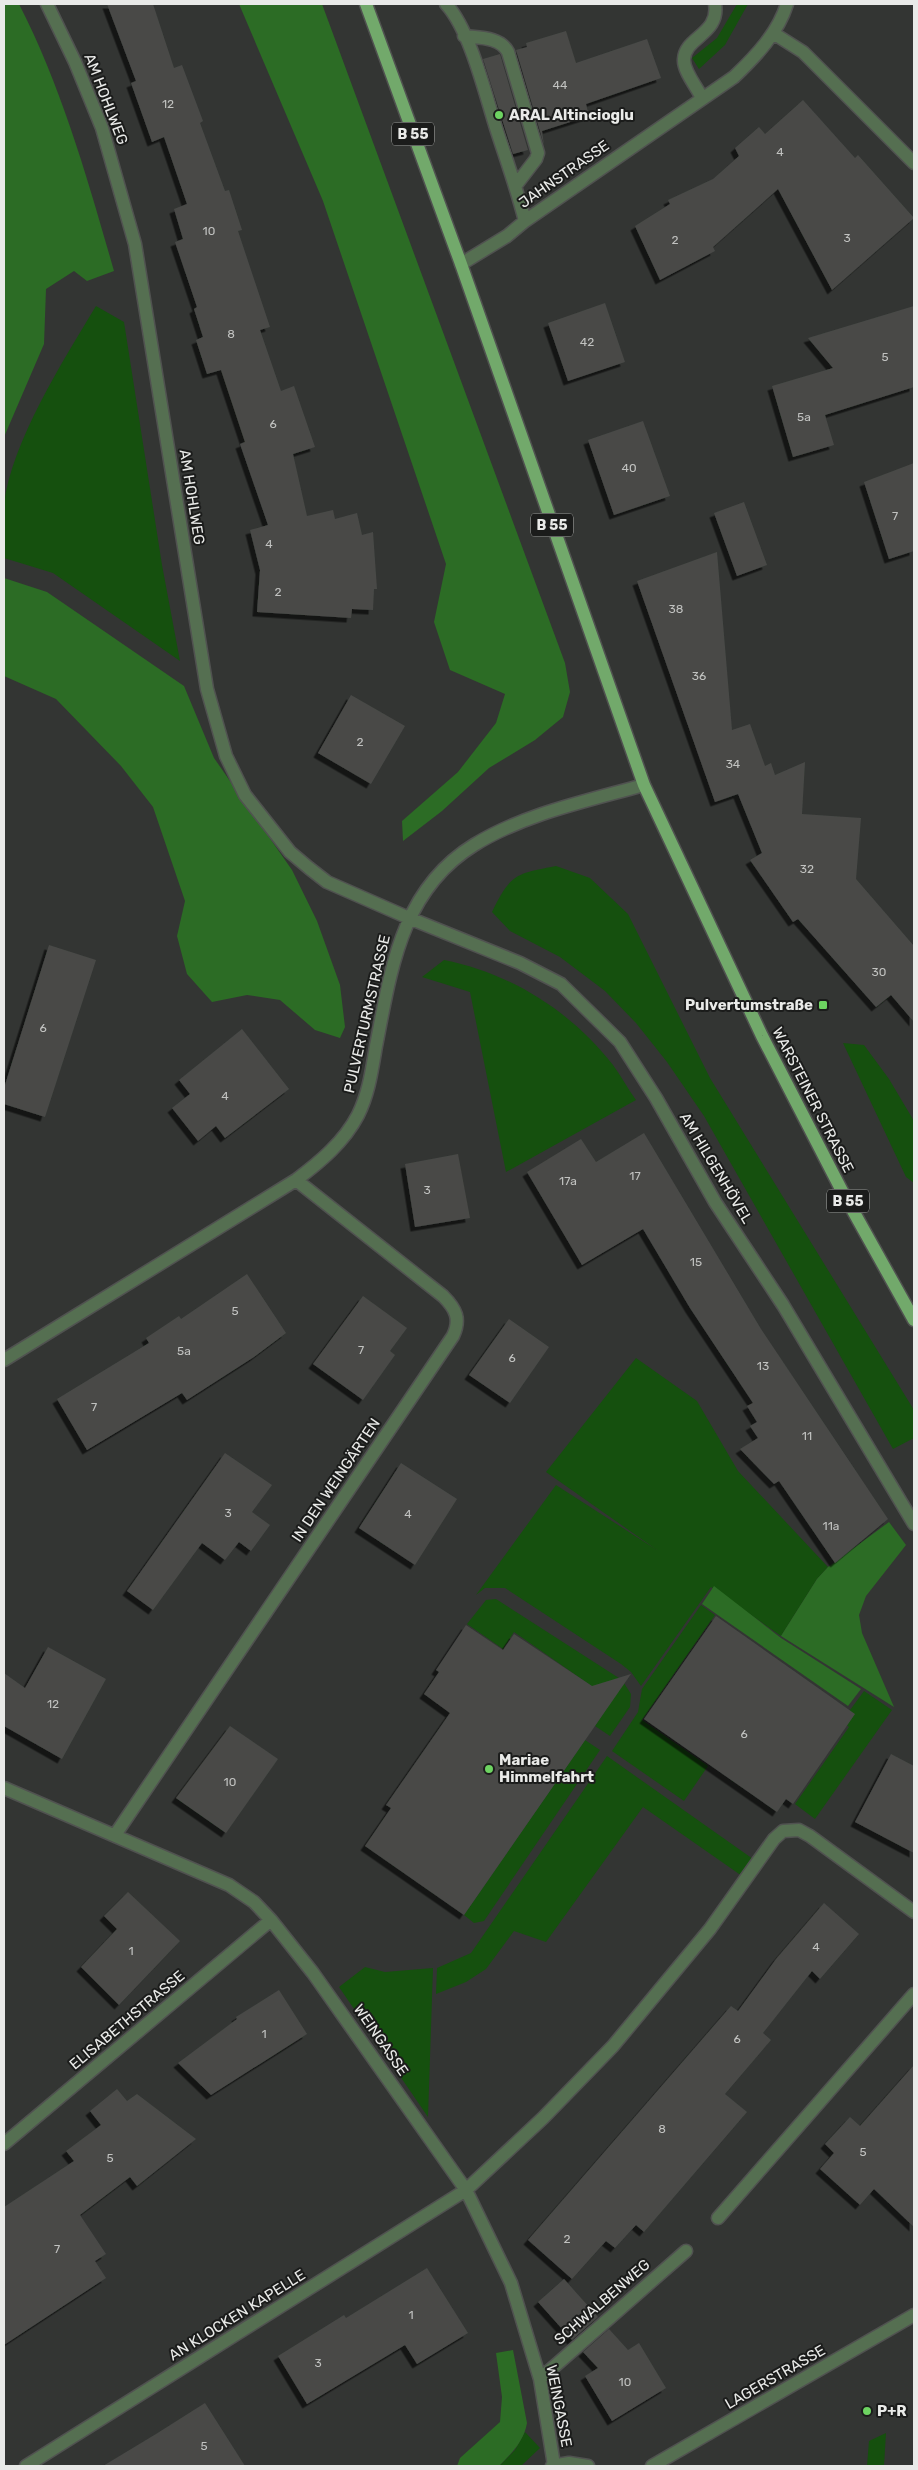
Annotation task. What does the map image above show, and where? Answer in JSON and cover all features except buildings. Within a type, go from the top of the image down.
[{"type":"main road","name":"B 55","points":[[366,4],[461,264],[644,785]]},
{"type":"main road","name":"WARSTEINER STRASSE","points":[[644,785],[781,1073],[842,1191],[914,1320]]},
{"type":"street","name":"AM HOHLWEG","points":[[47,4],[75,62],[102,128],[135,244],[207,689],[226,756],[245,795],[290,852],[328,882],[409,918]]},
{"type":"street","points":[[446,4],[460,20],[464,36],[475,61],[516,185],[525,221]]},
{"type":"street","name":"JAHNSTRASSE","points":[[461,264],[507,236],[525,221],[734,77],[750,62],[773,34],[783,17],[787,4]]},
{"type":"street","points":[[702,98],[683,59],[686,51],[708,31],[714,20],[717,6]]},
{"type":"street","points":[[773,34],[803,52],[914,163]]},
{"type":"street","points":[[464,36],[494,40],[501,43],[508,52],[538,153],[536,160],[516,185]]},
{"type":"street","name":"PULVERTURMSTRASSE","points":[[4,1360],[296,1180],[334,1148],[349,1129],[364,1100],[391,968],[409,918],[429,886],[454,861],[472,846],[513,824],[644,785]]},
{"type":"street","name":"AM HILGENHÖVEL","points":[[409,918],[520,963],[561,984],[620,1042],[656,1098],[715,1202],[783,1305],[914,1524]]},
{"type":"street","name":"IN DEN WEINGÄRTEN","points":[[114,1836],[442,1353],[457,1328],[457,1313],[443,1296],[296,1180]]},
{"type":"street","name":"WEINGASSE","points":[[4,1788],[229,1885],[254,1902],[271,1920],[313,1973],[466,2190],[511,2283],[540,2379],[553,2466]]},
{"type":"street","name":"AN KLOCKEN KAPELLE","points":[[26,2466],[466,2190],[550,2112],[613,2046],[710,1929],[774,1839],[784,1831],[799,1830],[810,1836],[914,1912]]},
{"type":"street","name":"ELISABETHSTRASSE","points":[[4,2144],[95,2070],[271,1920]]},
{"type":"street","points":[[718,2218],[914,1994]]},
{"type":"street","name":"SCHWALBENWEG","points":[[540,2379],[686,2251]]},
{"type":"street","name":"LAGERSTRASSE","points":[[652,2466],[914,2315]]},
{"type":"street","points":[[553,2466],[569,2463],[588,2466]]},
{"type":"green space","points":[[4,4],[19,4],[48,68],[73,135],[114,271],[87,281],[74,271],[46,289],[44,344],[4,437]]},
{"type":"green space","points":[[239,4],[322,4],[565,663],[570,692],[563,717],[535,740],[489,768],[442,811],[403,841],[402,821],[458,772],[496,723],[505,694],[450,670],[434,622],[446,564],[323,201]]},
{"type":"green space","points":[[737,4],[748,4],[725,45],[699,69],[692,58],[717,38]]},
{"type":"green space","points":[[96,306],[124,322],[162,565],[180,661],[53,573],[4,558],[3,511],[9,480],[17,454],[54,376]]},
{"type":"green space","points":[[4,578],[47,592],[184,686],[214,758],[292,870],[317,921],[340,985],[345,1027],[340,1038],[315,1030],[280,1000],[247,995],[212,1002],[187,974],[177,936],[185,901],[153,807],[121,766],[56,699],[4,676]]},
{"type":"green space","points":[[556,866],[590,878],[628,914],[710,1078],[914,1410],[914,1438],[893,1449],[704,1116],[667,1062],[636,1023],[605,991],[560,957],[510,931],[492,912],[504,889],[516,877],[532,871]]},
{"type":"green space","points":[[444,960],[492,974],[538,997],[558,1011],[578,1028],[613,1065],[636,1100],[506,1172],[470,992],[422,977]]},
{"type":"green space","points":[[843,1043],[864,1045],[889,1079],[914,1121],[914,1183],[906,1177]]},
{"type":"green space","points":[[636,1358],[697,1401],[738,1471],[828,1567],[817,1579],[781,1636],[711,1587],[641,1686],[631,1672],[621,1664],[505,1588],[485,1588],[476,1595],[556,1485],[657,1550],[546,1472]]},
{"type":"green space","points":[[889,1522],[906,1545],[866,1596],[859,1615],[862,1633],[894,1707],[781,1636],[817,1579],[828,1567]]},
{"type":"green space","points":[[714,1586],[781,1638],[861,1689],[848,1706],[702,1604]]},
{"type":"green space","points":[[496,1599],[622,1680],[631,1694],[630,1707],[610,1736],[595,1726],[614,1697],[605,1683],[593,1687],[514,1632],[503,1649],[467,1624],[486,1600]]},
{"type":"green space","points":[[701,1605],[715,1615],[642,1720],[708,1766],[684,1801],[612,1751],[638,1712],[642,1689]]},
{"type":"green space","points":[[864,1691],[892,1710],[815,1819],[795,1804],[849,1727],[842,1721]]},
{"type":"green space","points":[[585,1740],[600,1750],[484,1921],[474,1923],[464,1915]]},
{"type":"green space","points":[[607,1756],[753,1859],[742,1876],[643,1807],[546,1942],[514,1931],[486,1969],[466,1982],[436,1994],[437,1968],[471,1953]]},
{"type":"green space","points":[[365,1967],[385,1972],[433,1968],[428,2117],[339,1987]]},
{"type":"green space","points":[[513,2350],[527,2423],[523,2435],[513,2451],[499,2466],[457,2466],[460,2458],[500,2422],[502,2397],[496,2353]]},
{"type":"green space","points":[[525,2432],[540,2448],[521,2466],[499,2466],[515,2450]]},
{"type":"green space","points":[[886,2433],[884,2466],[867,2466],[869,2441]]},
{"type":"place","name":"ARAL Altincioglu","points":[[499,115]]},
{"type":"place","name":"Pulvertumstraße","points":[[823,1005]]},
{"type":"place","name":"Mariae Himmelfahrt","points":[[489,1769]]},
{"type":"place","name":"P+R","points":[[867,2411]]}]
